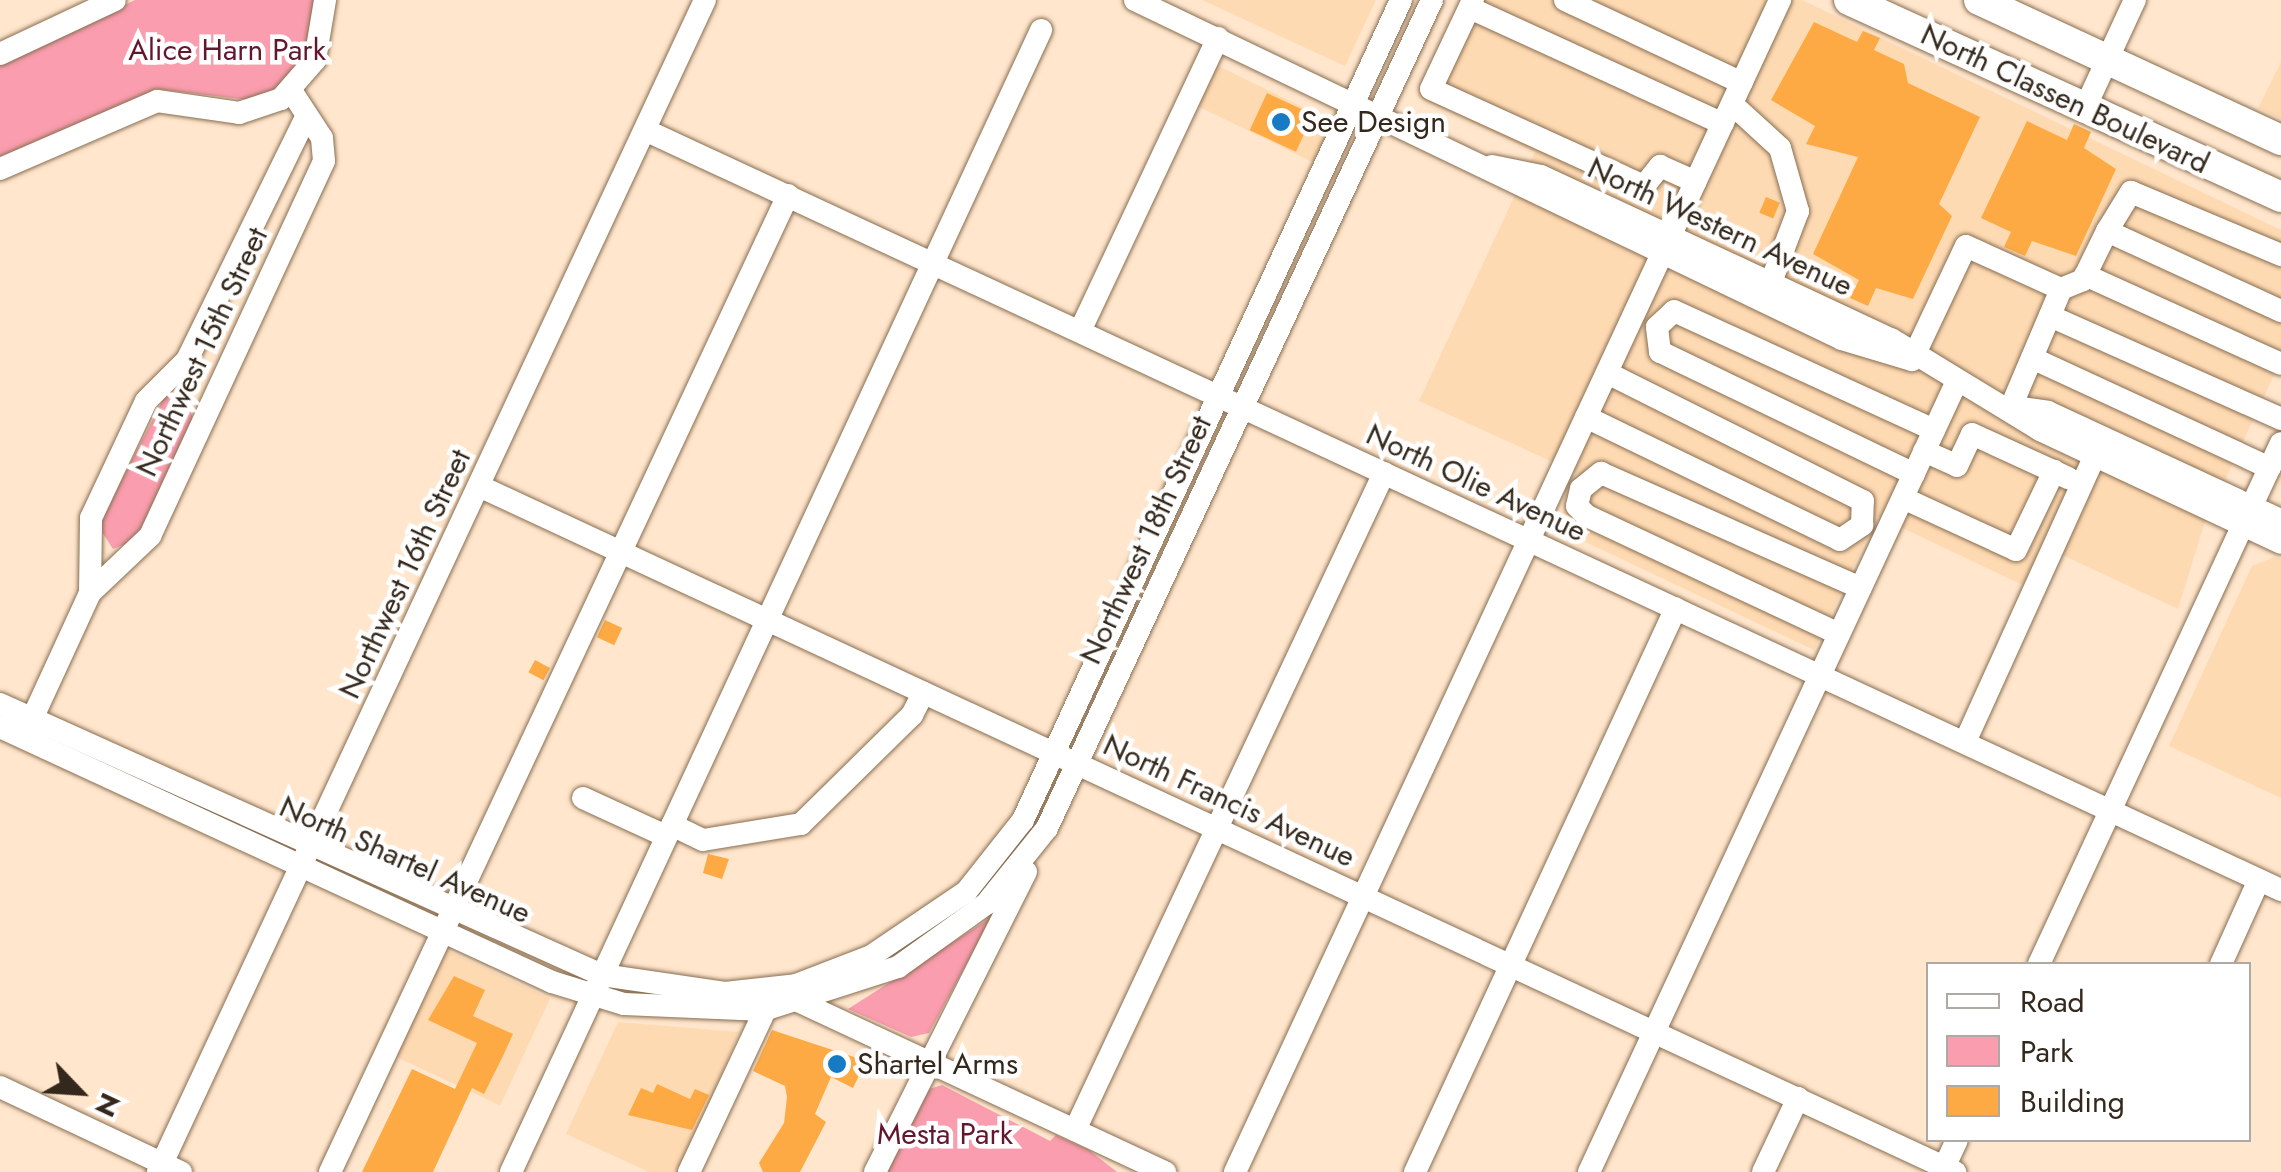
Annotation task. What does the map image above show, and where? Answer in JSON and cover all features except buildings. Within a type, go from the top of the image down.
[{"type":"main road","name":"North Classen Boulevard","points":[[1849,0],[2281,197]]},
{"type":"main road","name":"North Classen Boulevard","points":[[1979,0],[2281,140]]},
{"type":"street","points":[[0,54],[115,0]]},
{"type":"street","points":[[0,169],[158,101],[239,113],[292,92],[320,49],[325,0]]},
{"type":"street","name":"Northwest 16th Street","points":[[167,1169],[306,857],[704,0]]},
{"type":"street","name":"North Western Avenue","points":[[1136,0],[1492,166],[1540,176],[1884,358],[1912,360],[2011,407],[2095,456],[2247,516],[2281,520]]},
{"type":"street","name":"Northwest 18th Street","points":[[1231,402],[1401,0]]},
{"type":"street","name":"Northwest 18th Street","points":[[804,1004],[941,940],[1010,879],[1047,828],[1066,759],[1231,402],[1432,0]]},
{"type":"street","points":[[1564,0],[1763,125],[1793,182],[1792,238],[1767,293]]},
{"type":"street","points":[[1236,1172],[1780,0]]},
{"type":"street","points":[[2085,108],[2135,0]]},
{"type":"street","points":[[1696,182],[1660,166],[1644,186],[1431,89],[1471,4],[1732,104]]},
{"type":"street","points":[[511,1172],[1041,30]]},
{"type":"street","points":[[1080,331],[1218,38]]},
{"type":"street","name":"Northwest 15th Street","points":[[27,728],[90,594],[150,536],[324,161],[322,138],[304,121],[292,92]]},
{"type":"street","name":"Northwest 15th Street","points":[[90,594],[91,518],[146,400],[172,378],[304,121]]},
{"type":"street","name":"North Olie Avenue","points":[[645,130],[2281,890]]},
{"type":"street","points":[[2011,407],[2061,289],[2085,275],[2131,192],[2281,256]]},
{"type":"street","points":[[330,1172],[788,195]]},
{"type":"street","points":[[2107,231],[2281,311]]},
{"type":"street","points":[[1912,360],[1966,246],[2061,289]]},
{"type":"street","points":[[2085,275],[2281,364]]},
{"type":"street","points":[[1914,474],[1660,352],[1657,327],[1674,312],[1929,441],[1957,466],[1972,434],[2083,485]]},
{"type":"street","points":[[2050,316],[2281,419]]},
{"type":"street","points":[[2032,358],[2270,468]]},
{"type":"street","points":[[1586,417],[1840,540],[1862,525],[1863,500],[1607,373]]},
{"type":"street","points":[[172,378],[214,398]]},
{"type":"street","points":[[1589,1172],[1957,381]]},
{"type":"street","name":"North Western Avenue","points":[[2011,407],[2048,412],[2247,516],[2281,543]]},
{"type":"street","points":[[2039,962],[2281,443]]},
{"type":"street","points":[[1965,742],[2095,456]]},
{"type":"street","points":[[1903,498],[2016,550],[2054,472]]},
{"type":"street","points":[[1075,1130],[1384,473]]},
{"type":"street","points":[[1840,634],[1587,516],[1577,506],[1582,489],[1601,473],[1861,588]]},
{"type":"street","name":"North Francis Avenue","points":[[478,486],[1947,1170]]},
{"type":"street","points":[[1415,1172],[1676,608]]},
{"type":"street","points":[[583,798],[703,840],[801,824],[912,716],[923,693]]},
{"type":"street","name":"North Shartel Avenue","points":[[0,704],[27,728],[447,922],[597,985],[804,1004],[1166,1172]]},
{"type":"street","name":"North Shartel Avenue","points":[[0,727],[27,728]]},
{"type":"street","name":"Northwest 18th Street","points":[[770,1000],[871,956],[957,900],[1014,835],[1066,759]]},
{"type":"street","points":[[876,1172],[1047,828]]},
{"type":"street","points":[[2222,962],[2259,880]]},
{"type":"street","points":[[689,1172],[770,1000]]},
{"type":"street","points":[[0,1087],[167,1169]]},
{"type":"street","points":[[1764,1172],[1798,1098]]},
{"type":"street","points":[[1947,1170],[1956,1142]]},
{"type":"shaded area","points":[[1202,0],[1376,0],[1345,66]]},
{"type":"shaded area","points":[[1463,0],[1802,0],[2281,230],[2281,360],[2204,525],[2178,609],[2060,554],[2027,587],[1877,516],[1814,650],[1556,528],[1579,474],[1419,401],[1535,152],[1417,96]]},
{"type":"shaded area","points":[[2281,62],[2281,119],[2258,108]]},
{"type":"shaded area","points":[[1212,63],[1339,125],[1319,165],[1192,103]]},
{"type":"shaded area","points":[[2275,557],[2281,559],[2281,798],[2169,746],[2252,566]]},
{"type":"shaded area","points":[[444,949],[550,998],[500,1105],[394,1056]]},
{"type":"shaded area","points":[[618,1022],[739,1032],[682,1172],[649,1172],[566,1134]]},
{"type":"green space","name":"Alice Harn Park","points":[[135,0],[315,0],[305,58],[277,88],[249,100],[156,89],[0,159],[0,64]]},
{"type":"green space","points":[[166,394],[187,398],[193,419],[138,539],[113,549],[98,526]]},
{"type":"green space","points":[[992,917],[929,1033],[911,1037],[848,1009]]},
{"type":"green space","name":"Mesta Park","points":[[942,1085],[1050,1141],[1056,1135],[1089,1150],[1117,1172],[886,1172],[926,1090]]},
{"type":"place","name":"See Design","points":[[1281,122]]},
{"type":"place","name":"Shartel Arms","points":[[837,1064]]}]
